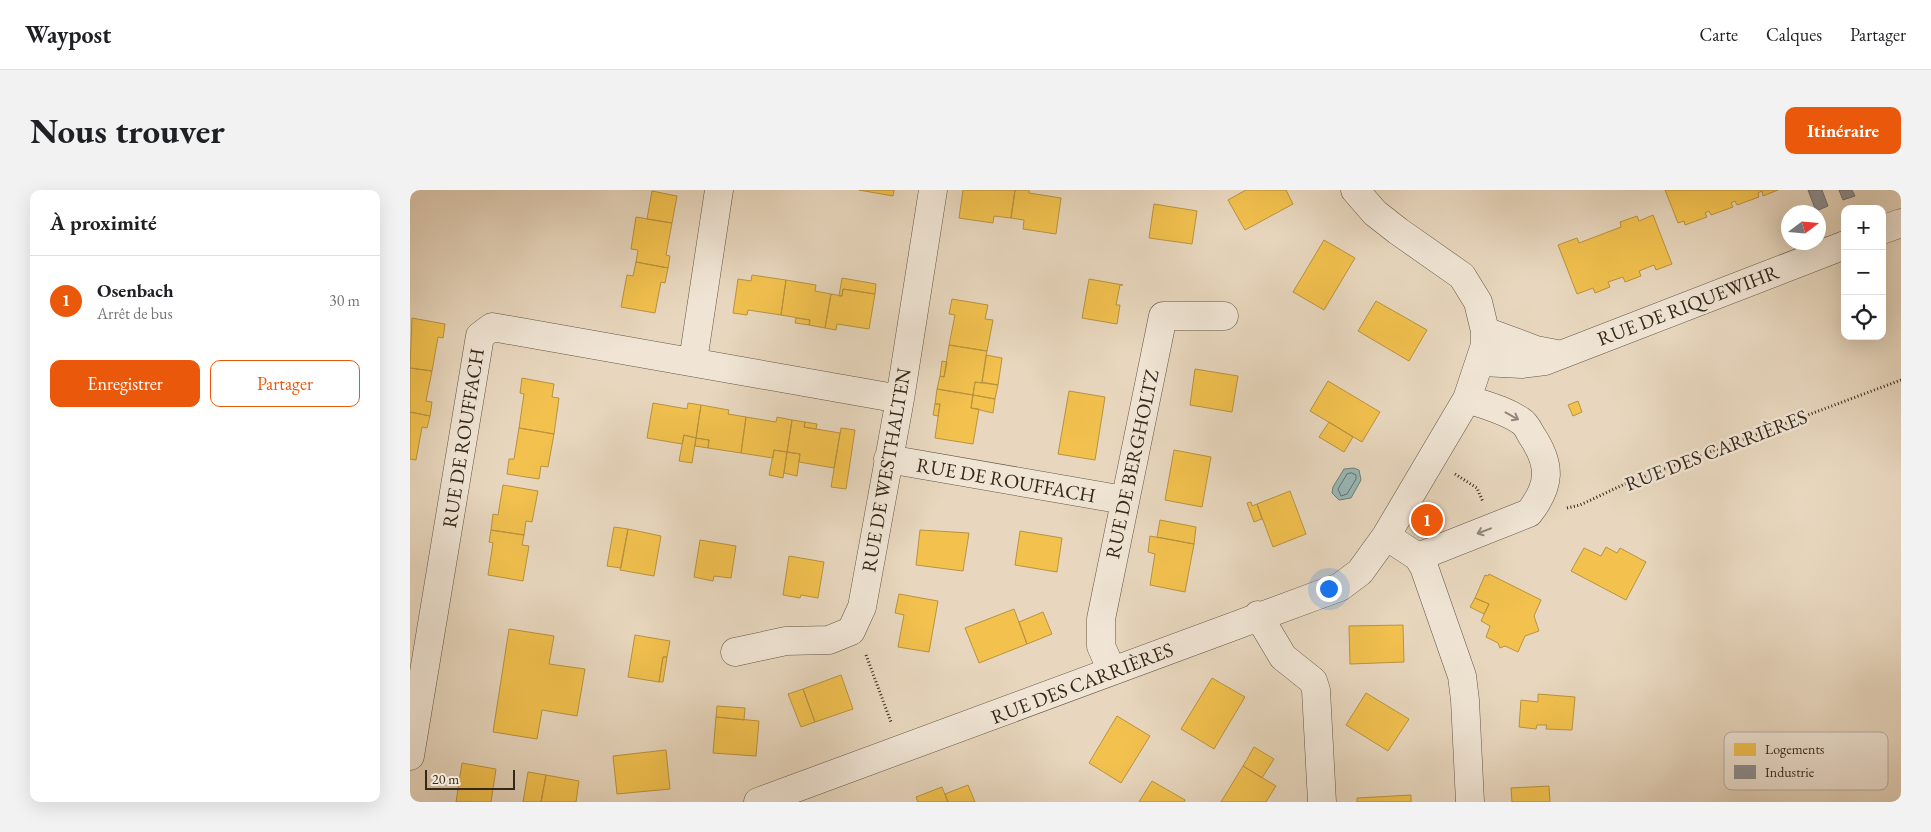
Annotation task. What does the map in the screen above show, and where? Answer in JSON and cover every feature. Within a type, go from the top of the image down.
[{"type":"street","points":[[693,361],[719,190]]},
{"type":"street","name":"RUE DE WESTHALTEN","points":[[851,631],[862,608],[900,398],[933,190]]},
{"type":"street","points":[[1355,190],[1375,213],[1462,276],[1478,302],[1486,331],[1536,350],[1558,354]]},
{"type":"street","points":[[1886,229],[1901,223]]},
{"type":"street","name":"RUE DE RIQUEWIHR","points":[[1481,362],[1522,364],[1545,361],[1558,354],[1841,247]]},
{"type":"street","name":"RUE DE BERGHOLTZ","points":[[1112,671],[1100,646],[1101,619],[1162,316],[1224,316]]},
{"type":"street","name":"RUE DE ROUFFACH","points":[[410,756],[480,336],[492,326],[900,398]]},
{"type":"street","name":"RUE DES CARRIÈRES","points":[[758,802],[1340,586],[1352,579],[1371,558],[1386,536],[1467,400],[1481,362],[1486,331]]},
{"type":"street","points":[[1418,557],[1529,513],[1541,498],[1547,481],[1545,460],[1536,441],[1523,422],[1505,412],[1467,400]]},
{"type":"street","name":"RUE DE ROUFFACH","points":[[888,459],[1124,500]]},
{"type":"street","points":[[1386,536],[1418,557],[1424,568],[1462,676],[1470,802]]},
{"type":"street","points":[[1258,616],[1283,657],[1313,681],[1318,704],[1322,802]]},
{"type":"street","points":[[735,652],[786,641],[829,640],[851,631]]},
{"type":"path","name":"RUE DES CARRIÈRES","points":[[1529,513],[1553,512],[1580,505],[1627,483],[1901,380]]},
{"type":"path","points":[[1431,458],[1477,488],[1493,527]]},
{"type":"path","points":[[851,631],[868,659],[901,750]]},
{"type":"water","points":[[1354,468],[1359,470],[1361,480],[1351,498],[1339,500],[1332,493],[1333,487],[1344,469]]},
{"type":"building: Logements","points":[[859,190],[894,190],[893,196]]},
{"type":"building: Logements","points":[[963,190],[1015,190],[1011,218],[994,216],[993,223],[959,218]]},
{"type":"building: Logements","points":[[1015,190],[1029,190],[1029,193],[1061,198],[1056,234],[1023,229],[1024,220],[1011,218]]},
{"type":"building: Logements","points":[[1246,190],[1286,190],[1293,204],[1245,230],[1228,200]]},
{"type":"building: Logements","points":[[1665,190],[1778,190],[1763,196],[1762,191],[1758,193],[1759,197],[1737,205],[1735,201],[1731,203],[1733,207],[1711,215],[1709,211],[1705,213],[1707,217],[1685,225],[1684,221],[1678,223]]},
{"type":"building: Logements","points":[[652,191],[677,196],[672,223],[647,219]]},
{"type":"building: Logements","points":[[1154,204],[1197,211],[1192,244],[1149,238]]},
{"type":"building: Logements","points":[[1653,215],[1672,264],[1656,270],[1654,265],[1639,271],[1641,276],[1625,282],[1623,277],[1608,282],[1610,287],[1595,293],[1593,288],[1577,294],[1558,245],[1577,238],[1579,243],[1621,227],[1620,222],[1637,216],[1639,221]]},
{"type":"building: Logements","points":[[636,217],[672,223],[666,255],[670,256],[668,268],[636,262],[638,250],[631,249]]},
{"type":"building: Logements","points":[[1324,240],[1355,258],[1324,310],[1293,292]]},
{"type":"building: Logements","points":[[636,262],[668,268],[665,283],[661,282],[655,313],[621,307],[627,275],[633,276]]},
{"type":"building: Logements","points":[[752,275],[786,280],[781,315],[748,310],[747,315],[733,313],[738,279],[751,281]]},
{"type":"building: Logements","points":[[842,278],[876,284],[875,294],[843,289],[842,296],[839,296]]},
{"type":"building: Logements","points":[[1089,279],[1123,285],[1120,285],[1116,305],[1120,305],[1117,324],[1082,318]]},
{"type":"building: Logements","points":[[786,280],[816,285],[815,291],[831,294],[825,328],[809,325],[810,320],[781,315]]},
{"type":"building: Logements","points":[[843,289],[875,294],[869,329],[837,324],[836,330],[825,328],[831,294],[842,296]]},
{"type":"building: Logements","points":[[952,299],[988,305],[985,319],[993,320],[987,351],[949,345],[955,315],[949,314]]},
{"type":"building: Logements","points":[[1376,301],[1427,330],[1409,361],[1358,331]]},
{"type":"building: Logements","points":[[412,318],[445,324],[443,338],[438,337],[432,371],[410,368]]},
{"type":"building: Logements","points":[[796,318],[810,320],[809,325],[795,323]]},
{"type":"building: Logements","points":[[949,345],[987,351],[982,383],[975,382],[973,395],[937,389],[940,376],[944,377]]},
{"type":"building: Logements","points":[[986,355],[1002,358],[998,385],[982,382]]},
{"type":"building: Logements","points":[[942,361],[947,362],[944,377],[940,376]]},
{"type":"building: Logements","points":[[410,368],[432,371],[426,401],[432,402],[430,416],[410,412]]},
{"type":"building: Logements","points":[[1195,369],[1238,376],[1232,412],[1190,405]]},
{"type":"building: Logements","points":[[522,378],[554,384],[552,397],[559,398],[554,434],[519,428],[524,394],[520,393]]},
{"type":"building: Logements","points":[[1328,381],[1380,412],[1362,442],[1310,411]]},
{"type":"building: Logements","points":[[975,382],[998,385],[995,399],[973,395]]},
{"type":"building: Logements","points":[[937,389],[973,395],[971,408],[979,409],[973,444],[935,438],[940,404],[935,404]]},
{"type":"building: Logements","points":[[1069,391],[1105,397],[1095,460],[1058,454]]},
{"type":"building: Logements","points":[[973,395],[995,399],[993,413],[971,408]]},
{"type":"building: Logements","points":[[1578,401],[1582,412],[1573,416],[1568,405]]},
{"type":"building: Logements","points":[[653,403],[687,409],[688,403],[701,405],[696,438],[684,435],[682,444],[647,438]]},
{"type":"building: Logements","points":[[935,404],[940,404],[938,416],[933,415]]},
{"type":"building: Logements","points":[[701,405],[729,410],[728,414],[746,417],[741,453],[708,448],[709,440],[696,438]]},
{"type":"building: Logements","points":[[410,412],[430,416],[427,428],[422,427],[416,460],[410,459]]},
{"type":"building: Logements","points":[[746,417],[776,422],[777,417],[792,420],[787,452],[774,450],[773,458],[741,453]]},
{"type":"building: Logements","points":[[792,420],[805,422],[804,427],[840,433],[834,468],[799,462],[800,454],[787,452]]},
{"type":"building: Logements","points":[[805,422],[817,424],[816,429],[804,427]]},
{"type":"building: Logements","points":[[1329,422],[1353,437],[1344,452],[1319,437]]},
{"type":"building: Logements","points":[[519,428],[554,434],[548,467],[541,466],[539,479],[507,474],[509,459],[514,459]]},
{"type":"building: Logements","points":[[841,428],[855,430],[846,489],[831,487]]},
{"type":"building: Logements","points":[[684,435],[696,438],[692,463],[679,461]]},
{"type":"building: Logements","points":[[696,438],[709,440],[708,448],[695,446]]},
{"type":"building: Logements","points":[[774,450],[787,452],[783,478],[769,475]]},
{"type":"building: Logements","points":[[1174,450],[1211,457],[1202,507],[1165,500]]},
{"type":"building: Logements","points":[[787,452],[800,454],[797,476],[784,473]]},
{"type":"building: Logements","points":[[503,485],[538,491],[532,522],[526,521],[524,535],[491,530],[493,514],[498,515]]},
{"type":"building: Logements","points":[[1290,491],[1306,534],[1273,547],[1257,504]]},
{"type":"building: Logements","points":[[1251,502],[1252,506],[1257,504],[1262,519],[1254,522],[1247,503]]},
{"type":"building: Logements","points":[[1160,520],[1196,527],[1194,544],[1157,537]]},
{"type":"building: Logements","points":[[614,527],[628,529],[621,568],[607,566]]},
{"type":"building: Logements","points":[[628,529],[661,536],[654,576],[620,570]]},
{"type":"building: Logements","points":[[491,530],[524,535],[522,545],[529,546],[523,581],[488,575],[493,543],[489,542]]},
{"type":"building: Logements","points":[[920,530],[969,533],[963,571],[916,565]]},
{"type":"building: Logements","points":[[1020,531],[1062,538],[1057,572],[1015,565]]},
{"type":"building: Logements","points":[[1150,536],[1194,544],[1185,592],[1150,585],[1155,554],[1148,552]]},
{"type":"building: Logements","points":[[700,540],[736,546],[731,578],[714,576],[713,581],[694,577]]},
{"type":"building: Logements","points":[[1606,547],[1617,553],[1620,548],[1646,562],[1626,600],[1571,571],[1584,548],[1601,556]]},
{"type":"building: Logements","points":[[789,556],[824,562],[818,598],[801,595],[800,598],[783,595]]},
{"type":"building: Logements","points":[[1489,574],[1541,600],[1534,616],[1539,631],[1525,636],[1518,652],[1505,646],[1500,648],[1498,643],[1486,637],[1490,626],[1481,621],[1489,604],[1475,598],[1485,575],[1488,576]]},
{"type":"building: Logements","points":[[899,594],[938,601],[929,652],[898,647],[904,615],[895,613]]},
{"type":"building: Logements","points":[[1475,598],[1489,604],[1484,614],[1470,607]]},
{"type":"building: Logements","points":[[1014,609],[1027,644],[979,663],[965,628]]},
{"type":"building: Logements","points":[[1043,612],[1052,634],[1027,644],[1019,622]]},
{"type":"building: Logements","points":[[1403,625],[1404,662],[1350,664],[1349,626]]},
{"type":"building: Logements","points":[[509,629],[554,636],[549,664],[585,669],[577,716],[542,710],[537,739],[493,732]]},
{"type":"building: Logements","points":[[635,635],[670,641],[667,657],[663,657],[659,682],[628,677]]},
{"type":"building: Logements","points":[[663,657],[667,657],[663,682],[659,682]]},
{"type":"building: Logements","points":[[841,675],[853,709],[815,722],[803,689]]},
{"type":"building: Logements","points":[[1212,678],[1245,697],[1214,749],[1181,729]]},
{"type":"building: Logements","points":[[803,689],[815,722],[801,727],[788,694]]},
{"type":"building: Logements","points":[[1366,693],[1409,719],[1388,751],[1346,725]]},
{"type":"building: Logements","points":[[1538,694],[1575,697],[1572,730],[1546,729],[1547,725],[1537,725],[1536,729],[1519,727],[1521,700],[1538,702]]},
{"type":"building: Logements","points":[[717,706],[745,708],[744,720],[716,717]]},
{"type":"building: Logements","points":[[1117,716],[1150,736],[1121,783],[1089,763]]},
{"type":"building: Logements","points":[[716,717],[759,721],[756,756],[713,753]]},
{"type":"building: Logements","points":[[1254,747],[1274,759],[1262,778],[1243,766]]},
{"type":"building: Logements","points":[[666,750],[670,789],[617,794],[613,756]]},
{"type":"building: Logements","points":[[462,763],[496,769],[491,802],[456,802]]},
{"type":"building: Logements","points":[[1243,766],[1276,786],[1266,802],[1221,802]]},
{"type":"building: Logements","points":[[528,772],[546,775],[541,802],[523,802]]},
{"type":"building: Logements","points":[[546,775],[579,781],[576,802],[541,802]]},
{"type":"building: Logements","points":[[1152,781],[1185,800],[1184,802],[1139,802]]},
{"type":"building: Logements","points":[[968,785],[975,802],[948,802],[945,794]]},
{"type":"building: Logements","points":[[1549,786],[1550,802],[1512,802],[1511,788]]},
{"type":"building: Logements","points":[[942,787],[948,802],[918,802],[916,797]]},
{"type":"building: Logements","points":[[1411,795],[1411,802],[1357,802],[1357,798]]},
{"type":"building: Industrie","points":[[1808,190],[1822,190],[1828,206],[1814,205]]},
{"type":"building: Industrie","points":[[1839,190],[1852,190],[1855,196],[1843,200]]},
{"type":"place","name":"Osenbach","points":[[1427,520]]}]
